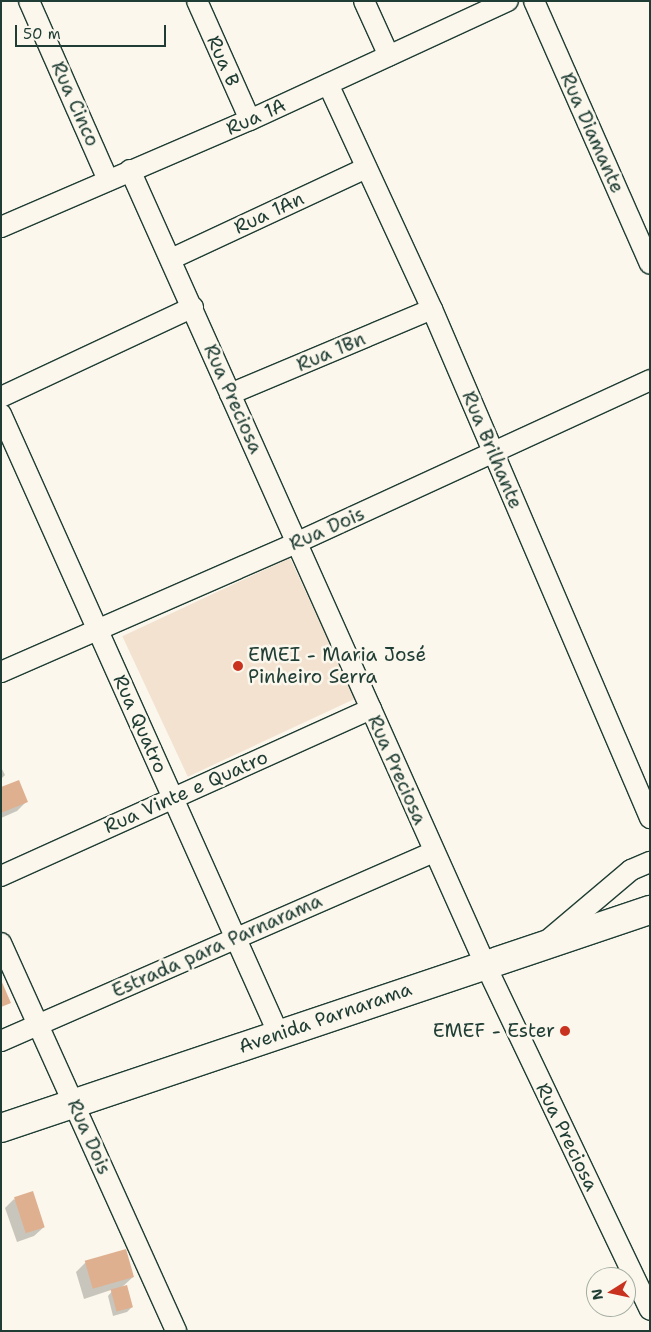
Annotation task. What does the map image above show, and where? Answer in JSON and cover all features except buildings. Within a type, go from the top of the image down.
[{"type":"street","name":"Rua Cinco","points":[[29,1],[108,180]]},
{"type":"street","name":"Rua B","points":[[197,1],[250,120]]},
{"type":"street","points":[[364,1],[389,56]]},
{"type":"street","name":"Rua 1A","points":[[1,227],[250,120],[508,1]]},
{"type":"street","name":"Rua Diamante","points":[[534,1],[650,264]]},
{"type":"street","name":"Rua Brilhante","points":[[328,84],[432,309],[650,818]]},
{"type":"street","name":"Rua 1An","points":[[171,259],[366,168]]},
{"type":"street","name":"Rua Preciosa","points":[[130,170],[193,307],[484,964],[650,1310]]},
{"type":"street","points":[[1,397],[193,307]]},
{"type":"street","name":"Rua 1Bn","points":[[230,394],[432,309]]},
{"type":"street","name":"Rua Dois","points":[[1,672],[97,628],[296,543],[650,380]]},
{"type":"street","name":"Rua Quatro","points":[[1,414],[278,1035]]},
{"type":"street","name":"Rua Vinte e Quatro","points":[[1,876],[370,709]]},
{"type":"street","name":"Estrada para Parnarama","points":[[1,1041],[434,852]]},
{"type":"street","points":[[542,945],[631,870],[650,862]]},
{"type":"street","name":"Avenida Parnarama","points":[[1,1128],[484,964],[650,910]]},
{"type":"street","name":"Rua Dois","points":[[1,943],[176,1331]]},
{"type":"shaded area","name":"EMEI - Maria José Pinheiro Serra","points":[[290,558],[356,698],[188,777],[122,636]]},
{"type":"place","name":"EMEI - Maria José Pinheiro Serra","points":[[238,666]]},
{"type":"place","name":"EMEF - Ester","points":[[565,1031]]}]
